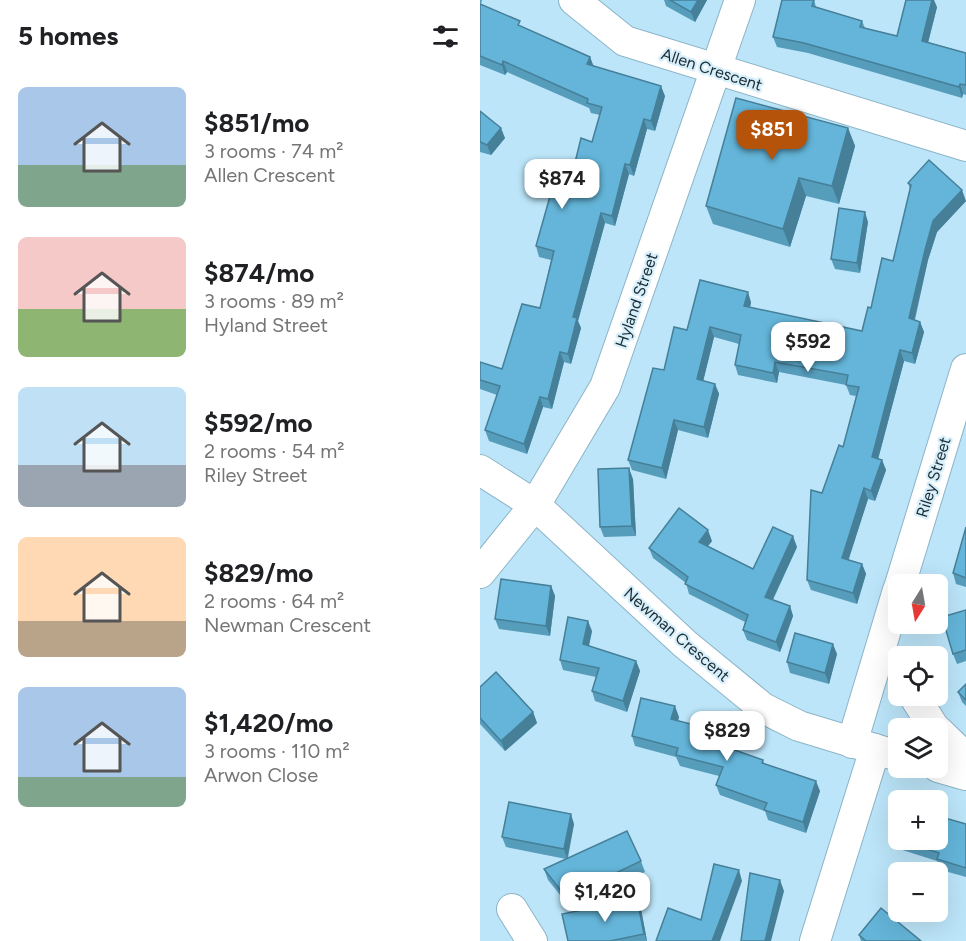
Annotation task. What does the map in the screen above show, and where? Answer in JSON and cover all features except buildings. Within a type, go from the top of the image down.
[{"type":"street","name":"Allen Crescent","points":[[574,0],[625,41],[716,71],[966,146]]},
{"type":"street","name":"Hyland Street","points":[[480,573],[535,505],[605,387],[740,0]]},
{"type":"street","name":"Riley Street","points":[[903,574],[917,529],[953,453],[966,369]]},
{"type":"street","name":"Newman Crescent","points":[[480,470],[535,505],[686,644],[763,708],[799,726],[875,749]]},
{"type":"street","points":[[909,574],[917,529]]},
{"type":"street","points":[[815,941],[875,749],[892,634]]},
{"type":"street","points":[[948,741],[966,758]]},
{"type":"street","points":[[948,770],[966,775]]},
{"type":"street","points":[[512,909],[532,941]]}]
